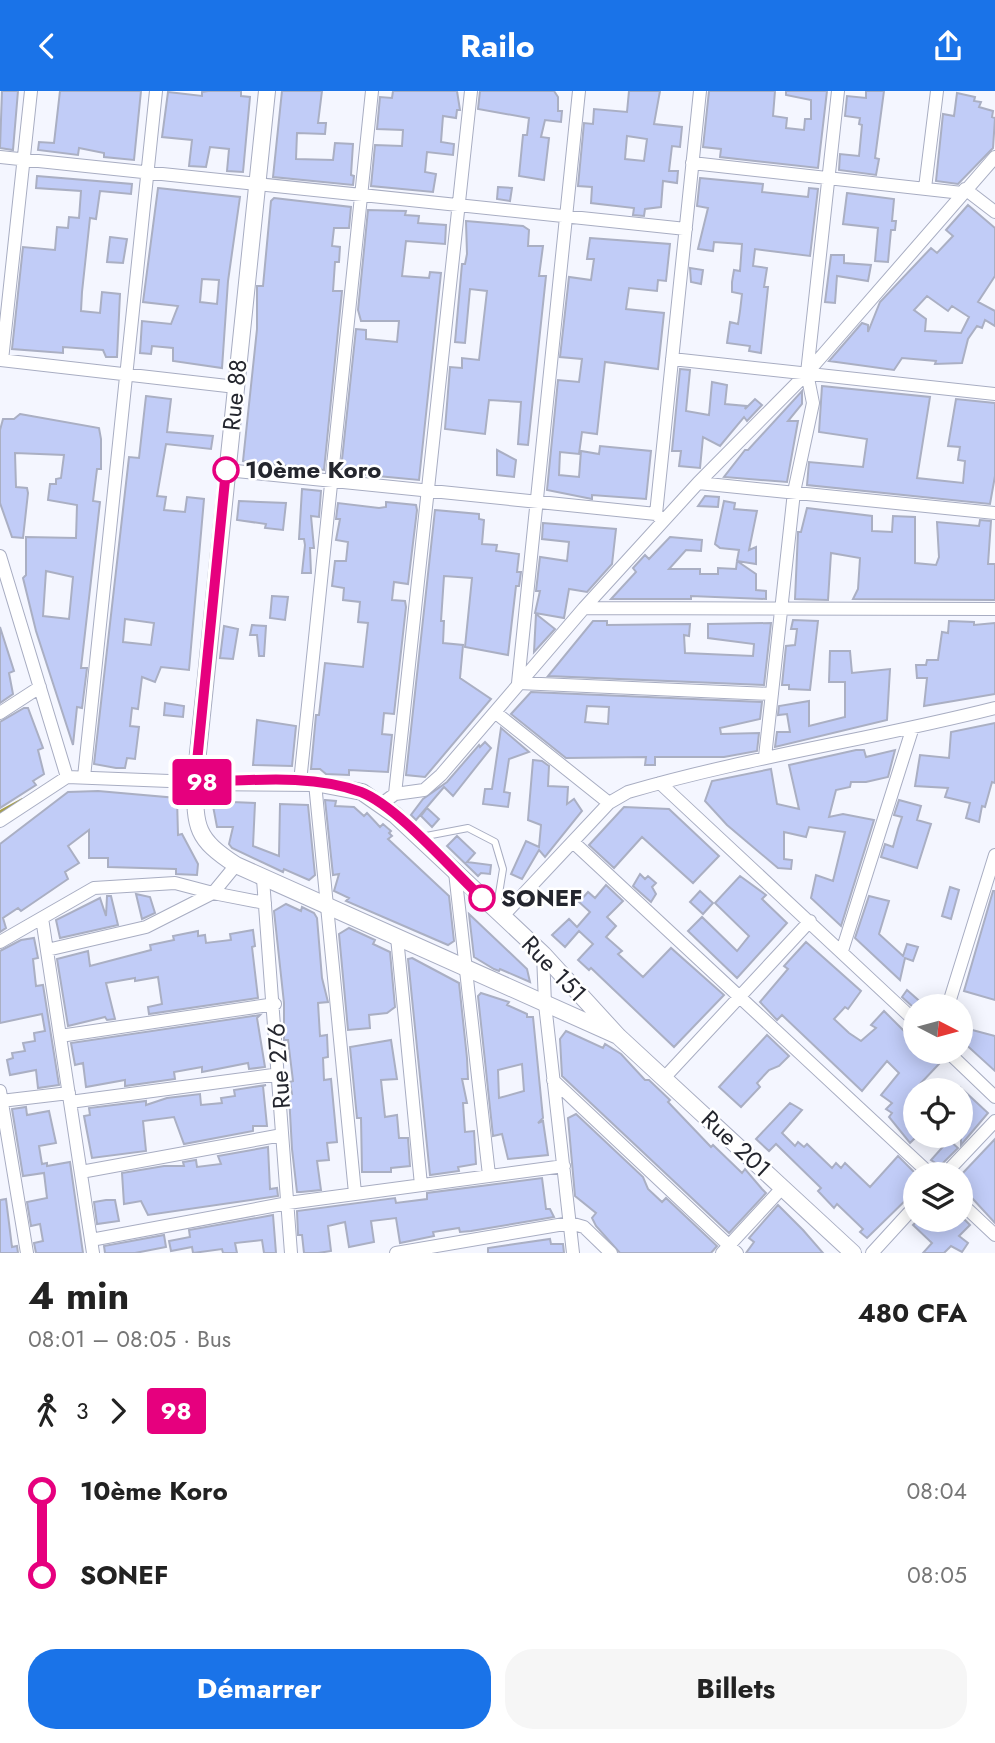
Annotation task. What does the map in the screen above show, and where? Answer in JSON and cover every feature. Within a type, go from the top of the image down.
[{"type":"main road","name":"Rue 88","points":[[267,91],[195,782],[195,820],[211,849],[263,879],[618,1037]]},
{"type":"main road","name":"Rue 151","points":[[195,782],[307,782],[362,792],[419,838],[543,954],[618,1037]]},
{"type":"main road","name":"Rue 201","points":[[618,1037],[665,1077],[853,1253]]},
{"type":"street","points":[[31,91],[1,360],[236,387]]},
{"type":"street","points":[[85,777],[156,91]]},
{"type":"street","points":[[355,1193],[324,905],[307,782],[332,481],[372,91]]},
{"type":"street","points":[[396,794],[471,91]]},
{"type":"street","points":[[518,683],[579,91]]},
{"type":"street","points":[[659,518],[672,359],[700,91]]},
{"type":"street","points":[[765,757],[794,492],[813,403],[807,373],[838,91]]},
{"type":"street","points":[[925,187],[937,91]]},
{"type":"street","points":[[0,157],[685,229]]},
{"type":"street","points":[[380,805],[396,794],[424,790],[496,713],[518,683],[659,518],[698,483],[807,373],[995,157]]},
{"type":"street","points":[[692,163],[964,191],[995,212]]},
{"type":"street","points":[[672,359],[993,390]]},
{"type":"street","points":[[226,470],[536,502],[659,518]]},
{"type":"street","points":[[698,483],[995,513]]},
{"type":"street","points":[[0,556],[67,777]]},
{"type":"street","points":[[584,608],[995,609]]},
{"type":"street","points":[[518,683],[772,694]]},
{"type":"street","points":[[0,713],[40,687]]},
{"type":"street","points":[[499,914],[609,803],[628,792],[765,757],[912,730],[995,708]]},
{"type":"street","points":[[496,713],[609,803]]},
{"type":"street","points":[[842,951],[912,730]]},
{"type":"street","points":[[0,821],[67,777],[195,782]]},
{"type":"street","points":[[660,782],[903,1009]]},
{"type":"street","points":[[573,842],[917,1162]]},
{"type":"street","points":[[952,994],[995,855]]},
{"type":"street","points":[[47,950],[146,926],[213,893],[236,865]]},
{"type":"street","points":[[455,872],[489,1175]]},
{"type":"street","name":"Rue 276","points":[[263,879],[275,1004],[291,1253]]},
{"type":"street","points":[[0,941],[94,888],[176,883],[265,903]]},
{"type":"street","points":[[42,918],[92,1247],[288,1203],[564,1166]]},
{"type":"street","points":[[665,1077],[810,921]]},
{"type":"street","points":[[397,937],[422,1185]]},
{"type":"street","points":[[543,954],[545,1004],[573,1253]]},
{"type":"street","points":[[60,1036],[275,1004]]},
{"type":"street","points":[[961,1064],[995,1097]]},
{"type":"street","points":[[27,1253],[1,1096],[69,1098],[280,1074]]},
{"type":"street","points":[[553,1080],[729,1250],[783,1187]]},
{"type":"street","points":[[956,1162],[995,1121]]},
{"type":"street","points":[[81,1172],[282,1135]]},
{"type":"street","points":[[973,1214],[995,1235]]},
{"type":"street","points":[[872,1253],[903,1219]]},
{"type":"street","points":[[396,1253],[570,1223],[584,1227],[611,1253]]},
{"type":"lane","points":[[419,838],[468,828],[495,842],[503,869],[499,914]]},
{"type":"building","points":[[2,91],[18,91],[13,150],[0,148]]},
{"type":"building","points":[[60,91],[141,91],[134,160],[104,157],[104,153],[79,148],[78,155],[38,150],[39,142],[54,143]]},
{"type":"building","points":[[241,91],[241,96],[250,97],[243,172],[227,171],[229,149],[210,147],[206,167],[189,166],[192,140],[162,137],[168,92],[202,96],[202,92]]},
{"type":"building","points":[[282,91],[322,91],[318,123],[326,123],[325,134],[297,133],[296,159],[333,160],[335,143],[353,144],[353,185],[273,177]]},
{"type":"building","points":[[393,91],[457,91],[460,110],[457,110],[456,118],[443,116],[441,142],[454,144],[453,155],[427,152],[425,172],[436,174],[433,192],[371,186],[375,145],[402,146],[403,130],[377,129],[380,97],[392,98]]},
{"type":"building","points":[[480,91],[554,91],[558,97],[558,111],[562,111],[561,122],[545,120],[541,137],[549,138],[544,180],[519,176],[523,135],[527,135],[529,118],[478,109]]},
{"type":"building","points":[[629,91],[660,91],[654,124],[682,127],[680,147],[672,146],[669,171],[678,171],[677,183],[663,181],[661,207],[645,209],[644,216],[633,215],[634,208],[591,203],[592,187],[578,186],[584,123],[593,124],[594,109],[627,112]],"holes":[[[627,136],[647,139],[644,161],[625,159]]]},
{"type":"building","points":[[709,91],[775,91],[773,116],[787,118],[786,128],[804,130],[805,119],[811,119],[811,100],[786,95],[786,91],[827,91],[818,168],[720,157],[721,149],[703,147]]},
{"type":"building","points":[[866,91],[884,91],[875,158],[879,159],[876,175],[839,170],[840,154],[859,156],[862,125],[859,124],[860,118],[845,116],[847,96],[866,98]]},
{"type":"building","points":[[957,93],[975,97],[974,101],[981,102],[979,107],[993,111],[992,117],[995,118],[993,148],[958,184],[936,181],[943,114],[954,116]]},
{"type":"building","points":[[37,176],[132,184],[131,194],[100,191],[96,219],[90,218],[82,292],[81,311],[100,313],[102,292],[120,294],[117,357],[106,357],[103,350],[63,347],[63,353],[12,349],[23,247],[55,250],[57,227],[68,228],[69,217],[79,218],[81,191],[36,188]]},
{"type":"building","points":[[700,178],[763,184],[762,192],[808,197],[809,188],[818,189],[810,256],[755,249],[753,266],[767,268],[764,287],[768,287],[761,353],[749,351],[750,346],[727,343],[730,322],[738,324],[740,311],[742,294],[732,292],[732,282],[734,270],[740,271],[742,244],[714,242],[713,251],[698,249],[708,208],[697,206]]},
{"type":"building","points":[[498,187],[512,188],[510,201],[497,199]]},
{"type":"building","points":[[158,188],[240,197],[228,281],[222,368],[173,361],[173,348],[152,346],[151,354],[140,353],[142,321],[171,324],[178,306],[143,302]],"holes":[[[202,279],[219,280],[217,304],[200,302]]]},
{"type":"building","points":[[847,193],[894,199],[892,221],[896,221],[895,230],[891,230],[888,262],[875,261],[878,228],[843,224]]},
{"type":"building","points":[[274,198],[351,207],[349,228],[334,228],[332,246],[340,247],[339,262],[335,262],[333,291],[342,291],[324,470],[243,461],[257,329],[257,286],[263,286],[271,201]]},
{"type":"building","points":[[968,205],[995,228],[995,276],[978,302],[995,311],[995,326],[985,320],[982,328],[977,326],[968,339],[962,363],[935,364],[936,361],[902,358],[894,370],[829,361],[862,323],[868,325],[868,332],[880,302],[931,248],[937,253],[953,236],[946,230]],"holes":[[[927,296],[948,311],[952,306],[969,317],[961,333],[925,331],[926,319],[914,310]]]},
{"type":"building","points":[[368,210],[406,211],[405,215],[419,216],[418,223],[446,225],[445,244],[406,241],[402,276],[429,278],[430,272],[441,273],[419,480],[346,473],[347,469],[341,469],[356,329],[366,330],[366,339],[397,342],[399,321],[361,321],[358,310]]},
{"type":"building","points":[[466,221],[523,226],[529,230],[528,246],[543,246],[539,276],[546,276],[528,445],[518,444],[521,402],[489,400],[485,434],[445,429],[450,367],[462,368],[462,358],[479,360],[487,291],[470,289],[465,343],[455,342],[462,264],[465,264],[467,254]]},
{"type":"building","points":[[110,237],[127,239],[123,263],[107,262]]},
{"type":"building","points":[[590,238],[670,244],[666,281],[658,280],[657,291],[629,288],[626,309],[664,313],[658,369],[605,362],[597,434],[582,432],[579,454],[560,452],[559,475],[579,477],[581,451],[599,454],[600,446],[651,451],[646,499],[592,495],[592,499],[547,490],[558,380],[579,382],[582,359],[560,357],[569,277],[591,280],[594,259],[587,259]]},
{"type":"building","points":[[831,255],[844,255],[844,263],[871,265],[868,281],[837,276],[835,303],[825,302]]},
{"type":"building","points":[[690,268],[703,270],[701,284],[691,282]]},
{"type":"building","points":[[680,369],[690,370],[686,411],[709,415],[712,382],[727,385],[725,404],[746,406],[745,409],[755,399],[762,405],[747,421],[744,417],[720,446],[703,437],[700,468],[679,466],[681,451],[672,451]]},
{"type":"building","points":[[822,386],[930,397],[917,478],[963,483],[965,461],[958,460],[960,447],[948,446],[956,399],[995,403],[995,476],[990,504],[807,485],[809,462],[863,467],[867,439],[819,432]]},
{"type":"building","points":[[802,391],[802,404],[788,421],[798,421],[787,482],[724,477],[745,450],[748,450]]},
{"type":"building","points":[[146,396],[171,399],[167,432],[213,436],[211,449],[166,444],[157,496],[166,497],[164,510],[185,512],[187,497],[204,499],[189,670],[161,667],[155,682],[142,677],[138,709],[132,708],[130,726],[139,727],[135,759],[127,758],[125,768],[116,768],[94,764],[129,457],[139,458]],"holes":[[[125,619],[154,623],[151,645],[123,642]]]},
{"type":"building","points":[[20,414],[99,428],[101,439],[101,469],[97,469],[93,501],[100,502],[81,668],[87,668],[82,708],[77,707],[73,745],[36,631],[23,578],[26,575],[26,537],[76,538],[77,505],[48,500],[50,484],[56,484],[56,479],[61,478],[64,455],[15,453],[16,487],[27,488],[28,493],[23,538],[12,537],[0,503],[0,430],[3,419],[14,419]],"holes":[[[46,571],[73,577],[69,619],[43,616]]]},
{"type":"building","points":[[497,450],[516,460],[514,477],[497,475]]},
{"type":"building","points":[[302,489],[321,491],[319,517],[311,516],[314,548],[310,548],[311,573],[302,573],[305,545],[304,539],[299,539]]},
{"type":"building","points":[[705,496],[719,497],[718,507],[698,506]]},
{"type":"building","points":[[239,501],[286,503],[283,530],[265,528],[266,524],[237,520]]},
{"type":"building","points":[[724,501],[735,503],[734,509],[757,511],[749,550],[756,547],[756,564],[737,561],[739,550],[720,548],[715,544]]},
{"type":"building","points":[[386,502],[416,505],[417,510],[408,584],[394,582],[392,600],[405,601],[406,607],[394,714],[384,713],[382,734],[392,735],[388,772],[349,770],[349,775],[326,774],[320,769],[311,769],[316,715],[319,715],[325,663],[363,667],[368,623],[358,622],[360,602],[343,600],[344,588],[332,586],[335,561],[346,561],[348,542],[336,540],[340,519],[336,519],[338,503],[379,508],[386,507]]},
{"type":"building","points":[[807,508],[872,516],[872,531],[892,532],[893,516],[915,517],[915,563],[936,565],[939,557],[937,522],[979,526],[980,520],[991,521],[988,564],[995,564],[995,600],[853,599],[858,589],[860,558],[831,553],[828,600],[795,599],[798,532],[801,532]]},
{"type":"building","points":[[435,510],[479,514],[479,519],[484,520],[482,544],[497,545],[496,551],[519,554],[517,572],[521,572],[519,586],[516,586],[508,655],[465,647],[472,578],[444,576],[441,621],[444,621],[443,643],[463,645],[460,678],[491,699],[425,777],[406,775]]},
{"type":"building","points":[[543,523],[616,529],[612,564],[587,592],[569,589],[564,618],[535,613],[540,591],[536,591],[540,557],[567,561],[569,542],[542,539]]},
{"type":"building","points":[[670,537],[702,540],[701,551],[686,550],[669,569],[700,569],[700,574],[718,574],[718,568],[736,569],[737,561],[756,574],[756,590],[766,591],[766,599],[691,596],[691,599],[611,599],[636,572],[633,568],[645,555],[649,559]]},
{"type":"building","points":[[272,596],[288,597],[285,620],[270,618]]},
{"type":"building","points":[[536,614],[555,629],[534,652]]},
{"type":"building","points":[[793,620],[818,621],[810,690],[789,689],[789,685],[782,685],[786,646],[795,645],[797,629],[791,629]]},
{"type":"building","points":[[593,621],[607,621],[607,625],[690,624],[689,636],[684,635],[685,653],[753,656],[754,644],[708,638],[708,624],[771,623],[764,685],[548,676]]},
{"type":"building","points":[[949,621],[974,622],[974,625],[995,623],[995,694],[924,706],[927,678],[917,678],[916,665],[926,665],[927,660],[938,660],[942,632],[948,633]]},
{"type":"building","points":[[252,625],[266,626],[264,656],[259,656],[257,635],[250,635]]},
{"type":"building","points":[[224,626],[238,629],[233,659],[220,658]]},
{"type":"building","points":[[0,627],[14,671],[9,673],[13,694],[0,703]]},
{"type":"building","points":[[830,651],[850,651],[852,673],[890,669],[887,720],[775,747],[777,732],[790,732],[787,714],[778,715],[779,706],[809,701],[809,726],[845,717],[845,682],[829,682]]},
{"type":"building","points":[[531,692],[762,702],[760,719],[720,728],[721,734],[759,733],[757,751],[724,757],[655,757],[655,765],[645,765],[646,757],[566,758],[511,714]],"holes":[[[587,706],[609,707],[608,724],[585,722]]]},
{"type":"building","points":[[165,703],[184,706],[183,717],[164,715]]},
{"type":"building","points":[[28,708],[43,748],[38,750],[44,774],[33,781],[36,785],[0,808],[0,722]]},
{"type":"building","points":[[257,720],[296,726],[292,766],[253,765]]},
{"type":"building","points":[[995,723],[995,783],[992,782],[985,807],[982,806],[979,822],[966,818],[970,803],[945,797],[948,788],[915,786],[920,755],[949,758],[951,732]]},
{"type":"building","points":[[501,728],[529,752],[509,759],[504,792],[510,793],[508,807],[483,804],[485,789],[492,789]]},
{"type":"building","points":[[485,742],[491,748],[453,796],[444,787],[416,820],[411,815],[423,799],[447,782],[479,745],[480,747]]},
{"type":"building","points":[[864,750],[866,757],[895,750],[888,777],[851,782],[850,787],[836,790],[829,817],[843,814],[874,820],[841,926],[811,898],[816,875],[833,881],[845,832],[809,827],[806,837],[784,832],[784,859],[792,860],[791,869],[778,868],[727,825],[705,801],[712,781],[771,769],[777,804],[799,809],[789,765]]},
{"type":"building","points":[[533,760],[542,761],[549,766],[548,786],[568,787],[567,804],[574,799],[582,811],[545,857],[539,850],[522,879],[511,874],[526,841],[539,847],[541,825],[528,820]]},
{"type":"building","points":[[98,791],[177,798],[178,835],[182,834],[198,864],[197,875],[176,874],[176,869],[108,867],[108,858],[89,858],[89,830],[68,846],[79,863],[65,872],[68,879],[21,911],[18,908],[3,918],[6,928],[0,932],[0,844],[68,792]]},
{"type":"building","points":[[325,800],[336,801],[335,806],[354,807],[364,816],[367,813],[380,827],[383,824],[391,831],[389,833],[392,836],[388,839],[449,896],[454,941],[448,945],[346,901],[349,898],[334,891],[339,874],[333,875]]},
{"type":"building","points":[[899,800],[921,806],[917,820],[931,824],[917,868],[881,857],[885,844],[893,847],[902,817],[894,815]]},
{"type":"building","points":[[232,802],[255,803],[253,846],[279,856],[280,804],[308,805],[315,875],[309,880],[284,869],[283,872],[232,848],[229,844],[233,827],[217,827],[213,806],[232,806]]},
{"type":"building","points":[[624,807],[669,809],[719,856],[693,883],[642,837],[614,868],[589,845]]},
{"type":"building","points":[[427,808],[439,819],[432,827],[421,816]]},
{"type":"building","points":[[457,836],[475,853],[467,862],[491,865],[490,874],[481,873],[478,876],[447,846]]},
{"type":"building","points":[[640,874],[645,879],[648,876],[656,883],[652,887],[656,894],[651,902],[633,886]]},
{"type":"building","points":[[740,876],[766,895],[762,899],[787,923],[737,978],[688,931],[702,917],[737,951],[749,936],[715,903]]},
{"type":"building","points":[[606,885],[623,901],[607,917],[616,926],[606,937],[622,951],[618,954],[643,977],[671,948],[724,995],[674,1047],[591,968],[589,970],[578,960],[593,944],[579,931],[565,947],[552,935],[569,919],[577,927],[590,912],[579,902],[588,892],[595,898]]},
{"type":"building","points":[[950,887],[959,890],[951,919],[942,916]]},
{"type":"building","points":[[700,891],[713,903],[703,914],[690,902]]},
{"type":"building","points":[[995,891],[995,1000],[964,991]]},
{"type":"building","points":[[136,894],[150,897],[155,913],[142,919]]},
{"type":"building","points":[[107,896],[111,896],[118,925],[60,938],[56,920],[100,898],[106,916]]},
{"type":"building","points":[[869,896],[889,901],[879,934],[903,956],[907,944],[918,947],[913,961],[905,958],[900,980],[855,938]]},
{"type":"building","points":[[286,904],[301,911],[302,907],[314,913],[317,918],[322,978],[328,1002],[318,1003],[320,1036],[327,1035],[328,1057],[323,1058],[324,1080],[331,1079],[337,1142],[327,1143],[329,1160],[317,1161],[321,1190],[301,1192],[297,1192],[292,1149],[289,1095],[292,1094],[290,1082],[293,1081],[288,1040],[284,1040],[284,1003],[274,911]]},
{"type":"building","points":[[469,914],[527,969],[530,982],[494,969],[474,957]]},
{"type":"building","points":[[349,928],[375,940],[373,944],[390,952],[395,1007],[387,1013],[369,1015],[370,1028],[348,1030],[339,934]]},
{"type":"building","points":[[253,930],[255,946],[252,947],[258,998],[149,1014],[148,1007],[162,1004],[158,977],[135,981],[135,978],[106,983],[115,1019],[107,1020],[105,1017],[68,1026],[57,959],[88,951],[90,966],[151,950],[150,945],[174,940],[173,936],[198,931],[198,936],[205,935],[206,943],[231,940],[230,934]]},
{"type":"building","points":[[34,938],[38,958],[33,959],[36,986],[43,985],[59,1085],[38,1088],[36,1070],[10,1075],[7,1060],[13,1058],[12,1053],[25,1051],[23,1043],[35,1041],[34,1033],[45,1031],[42,1014],[0,1023],[0,951],[21,940]]},
{"type":"building","points":[[806,942],[861,991],[848,1009],[845,1007],[834,1019],[849,1033],[861,1041],[876,1028],[871,1025],[884,1011],[903,1030],[903,1064],[939,1064],[926,1078],[903,1078],[903,1134],[889,1117],[892,1113],[886,1109],[892,1103],[881,1095],[899,1073],[887,1061],[862,1091],[782,1015],[777,1020],[760,1002],[788,969],[784,966]]},
{"type":"building","points":[[412,958],[459,983],[468,1079],[462,1079],[467,1103],[463,1103],[465,1132],[474,1131],[476,1164],[458,1167],[459,1171],[430,1175],[408,959]]},
{"type":"building","points":[[481,993],[509,1002],[507,1005],[527,1014],[527,1017],[533,1017],[543,1118],[538,1123],[543,1121],[548,1155],[508,1159],[502,1134],[493,1136],[478,996]],"holes":[[[522,1064],[524,1091],[499,1098],[498,1070]]]},
{"type":"building","points":[[260,1015],[257,1018],[265,1067],[249,1069],[248,1063],[202,1072],[202,1067],[174,1072],[175,1079],[125,1086],[125,1080],[86,1087],[83,1063],[75,1065],[71,1043]]},
{"type":"building","points":[[973,1030],[995,1036],[995,1071],[973,1051]]},
{"type":"building","points":[[566,1031],[603,1048],[605,1044],[621,1054],[645,1080],[649,1080],[670,1100],[668,1102],[711,1147],[713,1145],[742,1173],[745,1169],[766,1193],[729,1233],[562,1076],[560,1039]]},
{"type":"building","points":[[767,1035],[789,1056],[779,1066],[769,1070],[757,1083],[760,1087],[741,1107],[719,1087]]},
{"type":"building","points":[[391,1040],[397,1079],[381,1080],[385,1117],[397,1115],[399,1138],[408,1138],[410,1166],[391,1168],[391,1172],[362,1172],[361,1118],[357,1118],[350,1047]]},
{"type":"building","points":[[266,1085],[263,1086],[267,1126],[253,1126],[253,1131],[184,1144],[174,1117],[143,1121],[146,1151],[92,1158],[84,1116],[90,1115],[89,1108],[146,1101],[146,1105],[167,1098],[200,1094],[201,1105],[222,1103],[221,1098],[235,1096],[234,1090]]},
{"type":"building","points":[[973,1099],[988,1113],[973,1131]]},
{"type":"building","points":[[790,1103],[802,1110],[782,1133],[795,1146],[798,1142],[804,1147],[807,1144],[832,1168],[836,1163],[841,1168],[845,1163],[870,1187],[898,1156],[904,1162],[903,1203],[867,1238],[860,1232],[863,1229],[837,1204],[834,1208],[818,1191],[821,1188],[776,1144],[769,1151],[756,1139]]},
{"type":"building","points":[[26,1107],[27,1115],[49,1111],[56,1143],[39,1146],[42,1164],[47,1163],[47,1166],[70,1162],[83,1253],[36,1253],[34,1243],[43,1241],[40,1224],[31,1226],[27,1202],[47,1198],[44,1173],[23,1176],[12,1109]]},
{"type":"building","points":[[576,1114],[643,1177],[648,1189],[662,1202],[666,1198],[717,1246],[711,1253],[620,1253],[596,1226],[592,1218],[596,1213],[575,1196],[568,1118]]},
{"type":"building","points":[[995,1139],[995,1223],[973,1199],[973,1162]]},
{"type":"building","points":[[268,1147],[270,1189],[277,1188],[278,1196],[148,1215],[141,1201],[124,1204],[122,1173],[164,1166],[184,1166],[183,1162],[196,1160],[197,1167],[221,1164],[218,1156]]},
{"type":"building","points":[[942,1148],[958,1148],[944,1162],[931,1160]]},
{"type":"building","points":[[542,1178],[546,1209],[550,1209],[554,1217],[471,1231],[460,1232],[459,1228],[433,1232],[434,1236],[400,1243],[396,1218],[371,1221],[374,1242],[349,1247],[345,1222],[328,1226],[331,1251],[318,1253],[304,1253],[302,1235],[298,1235],[297,1211],[395,1198],[396,1203],[427,1199],[427,1193]]},
{"type":"building","points":[[6,1199],[12,1247],[17,1246],[18,1253],[0,1253],[0,1200]]},
{"type":"building","points":[[115,1200],[119,1221],[97,1224],[94,1202]]},
{"type":"building","points":[[778,1205],[823,1253],[746,1253],[754,1242],[749,1238]]},
{"type":"building","points":[[273,1215],[276,1253],[264,1253],[262,1240],[235,1243],[237,1253],[223,1253],[222,1249],[193,1253],[192,1247],[171,1251],[169,1241],[190,1237],[189,1230]]},
{"type":"building","points":[[920,1232],[963,1232],[959,1236],[968,1243],[962,1252],[951,1246],[944,1253],[923,1253],[932,1243]]},
{"type":"building","points":[[164,1235],[166,1247],[135,1253],[105,1253],[104,1246]]},
{"type":"building","points":[[550,1239],[551,1244],[563,1244],[564,1253],[488,1253],[488,1248]]},
{"type":"waterway","points":[[0,812],[22,800]]},
{"type":"bus line","name":"98","points":[[226,470],[195,782],[300,782],[362,792],[395,815],[482,898]]},
{"type":"place","name":"10ème Koro","points":[[226,470]]},
{"type":"place","name":"SONEF","points":[[482,898]]}]
